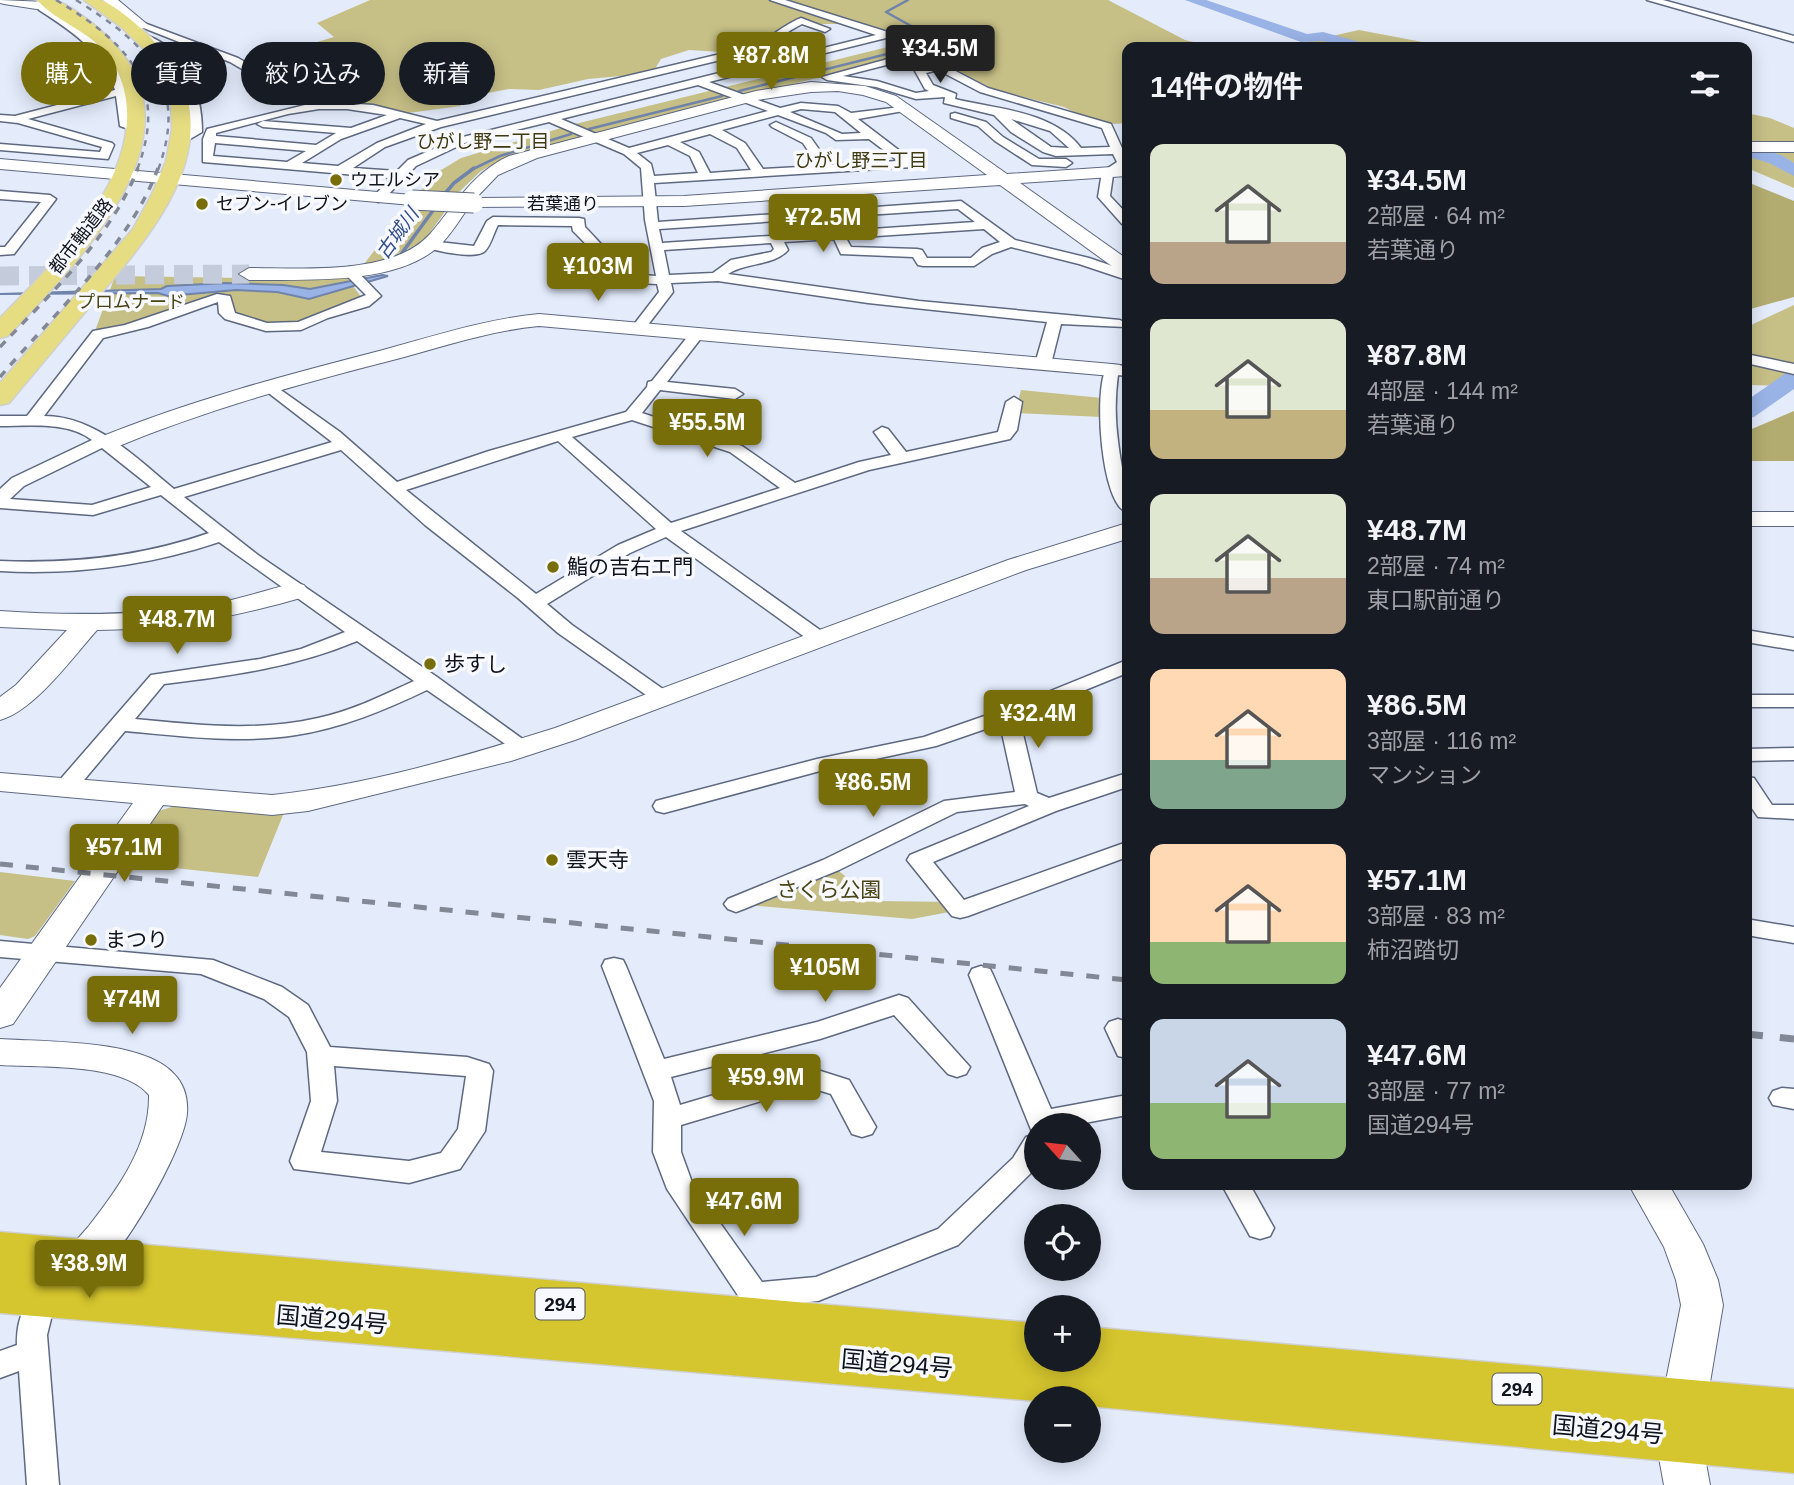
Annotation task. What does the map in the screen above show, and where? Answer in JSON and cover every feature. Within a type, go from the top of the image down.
[{"type":"highway","name":"国道294号","points":[[0,1254],[45,1282],[399,1326],[745,1322],[1024,1346]]},
{"type":"highway","name":"国道294号","points":[[745,1322],[1682,1442],[1794,1447]]},
{"type":"highway","name":"国道294号","points":[[1101,1353],[1682,1442],[1794,1415]]},
{"type":"main road","name":"都市軸道路","points":[[0,398],[142,231],[170,179],[181,140],[184,122],[176,86],[156,52],[141,31],[91,0]]},
{"type":"main road","name":"都市軸道路","points":[[0,331],[61,263],[106,206],[123,174],[137,129],[136,92],[124,66],[105,42],[44,3]]},
{"type":"main road","points":[[0,421],[115,276],[142,231]]},
{"type":"main road","points":[[0,315],[43,274],[61,263]]},
{"type":"street","points":[[110,0],[141,31],[158,42]]},
{"type":"street","points":[[775,0],[890,34],[942,54],[940,66]]},
{"type":"street","points":[[1652,0],[1794,39]]},
{"type":"street","points":[[11,1],[44,3]]},
{"type":"street","points":[[808,9],[825,5]]},
{"type":"street","points":[[341,170],[381,145],[437,124],[736,55],[765,43],[780,31],[801,21],[863,41]]},
{"type":"street","points":[[74,22],[108,64],[122,91],[124,124],[137,129]]},
{"type":"street","points":[[141,31],[188,42]]},
{"type":"street","points":[[780,31],[794,36]]},
{"type":"street","points":[[378,198],[397,175],[425,155],[452,144],[890,34]]},
{"type":"street","points":[[807,40],[833,49]]},
{"type":"street","points":[[765,43],[803,56]]},
{"type":"street","points":[[696,51],[736,55],[767,65]]},
{"type":"street","points":[[673,55],[660,64],[660,67],[830,131],[840,138],[872,135]]},
{"type":"street","points":[[926,68],[899,59],[827,77],[877,84],[916,96],[946,96]]},
{"type":"street","points":[[1077,151],[1068,136],[1060,130],[946,96],[929,87],[920,71],[940,66],[984,90],[1107,126],[1117,164],[1104,197],[1122,216]]},
{"type":"street","points":[[863,68],[900,80],[924,80]]},
{"type":"street","points":[[249,274],[349,271],[402,259],[430,244],[479,182],[493,169],[516,158],[786,90],[839,88],[884,96],[904,108],[1122,264]]},
{"type":"street","points":[[13,120],[122,91]]},
{"type":"street","points":[[492,111],[476,105],[523,94],[539,100]]},
{"type":"street","points":[[849,117],[932,104],[946,96]]},
{"type":"street","points":[[1001,114],[1033,103]]},
{"type":"street","points":[[932,104],[947,113],[982,124],[999,139],[1039,163],[1117,164]]},
{"type":"street","points":[[181,140],[196,132],[195,105]]},
{"type":"street","points":[[277,105],[282,112]]},
{"type":"street","points":[[397,175],[206,159],[211,131],[282,112],[334,105],[437,124]]},
{"type":"street","points":[[519,105],[628,152],[647,167],[653,226],[666,292],[639,327]]},
{"type":"street","points":[[628,152],[801,106],[838,109],[909,164],[649,180]]},
{"type":"street","points":[[1001,114],[1015,130],[1047,150],[1077,151],[1117,164]]},
{"type":"street","points":[[289,166],[315,148],[351,131],[399,115]]},
{"type":"street","points":[[0,118],[108,145],[104,156],[0,147]]},
{"type":"street","points":[[755,118],[806,138],[816,148],[826,170]]},
{"type":"street","points":[[247,122],[351,131]]},
{"type":"street","points":[[710,130],[742,144],[750,154],[759,175]]},
{"type":"street","points":[[209,139],[315,148]]},
{"type":"street","points":[[669,141],[695,154],[706,178]]},
{"type":"street","points":[[1752,147],[1794,147]]},
{"type":"street","points":[[0,162],[23,149]]},
{"type":"street","name":"若葉通り","points":[[0,162],[378,198],[474,203],[650,203],[817,193],[1004,179],[1117,164]]},
{"type":"street","points":[[874,167],[886,188]]},
{"type":"street","points":[[817,193],[846,251],[917,253],[923,262],[974,262],[987,251],[1010,243]]},
{"type":"street","points":[[0,195],[50,199],[9,251],[0,251]]},
{"type":"street","points":[[653,226],[961,205],[1010,243],[1084,261],[1122,274]]},
{"type":"street","points":[[430,244],[479,250],[493,221],[579,222],[578,228],[623,272],[643,279],[715,277],[779,289],[1120,324]]},
{"type":"street","points":[[657,247],[986,225]]},
{"type":"street","points":[[715,277],[740,262],[775,255],[781,250],[776,241]]},
{"type":"street","points":[[32,421],[98,334],[142,326],[160,316],[217,298],[225,299],[226,313],[230,316],[266,327],[306,325],[323,315],[364,303],[374,296],[349,271]]},
{"type":"street","points":[[1043,364],[1055,318]]},
{"type":"street","points":[[0,501],[18,482],[105,442],[155,423],[434,342],[529,321],[639,327],[1120,371],[1107,393],[1107,420],[1112,456],[1122,490]]},
{"type":"street","points":[[632,415],[653,385],[698,333]]},
{"type":"street","points":[[1752,359],[1794,369]]},
{"type":"street","points":[[653,385],[735,394]]},
{"type":"street","points":[[271,388],[343,444],[393,489],[565,629],[663,698]]},
{"type":"street","points":[[536,603],[624,549],[668,530],[791,488],[901,457],[1004,436],[1009,430],[1014,402]]},
{"type":"street","points":[[393,489],[495,454],[632,415],[736,449],[758,462],[791,488]]},
{"type":"street","points":[[0,421],[32,421],[79,427],[105,442],[295,591],[430,681],[524,748]]},
{"type":"street","points":[[882,432],[901,457]]},
{"type":"street","points":[[561,435],[605,480],[668,530],[748,590],[820,639]]},
{"type":"street","points":[[0,501],[93,510],[343,444]]},
{"type":"street","points":[[1752,519],[1794,519]]},
{"type":"street","points":[[0,782],[251,805],[308,801],[524,748],[1017,565],[1122,533]]},
{"type":"street","points":[[0,566],[52,569],[108,565],[156,557],[221,535]]},
{"type":"street","points":[[0,619],[87,625],[201,613],[258,602],[295,591]]},
{"type":"street","points":[[0,712],[26,691],[87,625]]},
{"type":"street","points":[[66,787],[159,679],[276,664],[358,634]]},
{"type":"street","points":[[1752,637],[1794,644]]},
{"type":"street","points":[[664,806],[817,765],[929,742],[1122,671]]},
{"type":"street","points":[[119,724],[214,732],[279,731],[319,725],[378,706],[430,681]]},
{"type":"street","points":[[1752,701],[1794,701]]},
{"type":"street","points":[[1007,714],[1038,802]]},
{"type":"street","points":[[1752,755],[1794,754]]},
{"type":"street","points":[[736,904],[831,865],[952,806],[1038,802],[1122,781]]},
{"type":"street","points":[[1752,792],[1766,812],[1794,812]]},
{"type":"street","points":[[0,1015],[154,796]]},
{"type":"street","points":[[1038,802],[918,860],[960,909],[1122,851]]},
{"type":"street","points":[[1752,928],[1794,935]]},
{"type":"street","points":[[0,949],[204,966],[274,993],[299,1011],[321,1056],[324,1101],[304,1161],[409,1172],[450,1161],[471,1131],[480,1071],[467,1067],[321,1056]]},
{"type":"street","points":[[614,966],[667,1101],[667,1152],[681,1189],[745,1322],[783,1294],[818,1289],[948,1237],[1000,1190],[1024,1164]]},
{"type":"street","points":[[981,975],[1034,1113]]},
{"type":"street","points":[[655,1070],[820,1030],[899,1004],[957,1067]]},
{"type":"street","points":[[0,1052],[122,1063],[144,1070],[160,1081],[168,1093],[169,1109],[163,1138],[113,1227],[45,1282],[33,1326],[43,1485]]},
{"type":"street","points":[[667,1119],[808,1077],[840,1087],[862,1127]]},
{"type":"street","points":[[1099,1113],[1122,1106]]},
{"type":"street","points":[[1239,1190],[1260,1228]]},
{"type":"street","points":[[1652,1190],[1683,1244],[1697,1280],[1702,1305],[1682,1442]]},
{"type":"street","points":[[0,1365],[33,1352]]},
{"type":"green space","points":[[370,0],[770,0],[844,24],[813,24],[801,19],[774,32],[759,45],[737,53],[689,50],[661,59],[656,67],[660,69],[643,74],[588,79],[539,90],[509,89],[495,92],[495,42],[399,42],[399,105],[461,106],[408,113],[349,105],[385,105],[385,42],[317,42],[334,37],[317,23]]},
{"type":"green space","points":[[781,0],[1108,0],[1194,42],[1122,42],[1122,123],[1114,124],[1080,115],[1064,107],[994,90],[946,64],[950,53],[903,35]]},
{"type":"green space","points":[[1359,30],[1423,42],[1305,42]]},
{"type":"green space","points":[[908,42],[927,49],[499,161],[481,171],[460,191],[423,242],[384,260],[364,264],[433,175],[461,158],[571,125]]},
{"type":"green space","points":[[1752,114],[1794,128],[1794,188],[1752,170]]},
{"type":"green space","name":"プロムナード","points":[[344,274],[362,298],[315,314],[300,324],[271,325],[235,314],[232,299],[216,296],[158,314],[143,323],[95,331],[115,276],[243,278]]},
{"type":"green space","points":[[1794,305],[1794,386],[1752,385],[1753,324]]},
{"type":"green space","points":[[1021,390],[1102,398],[1101,417],[1015,413]]},
{"type":"green space","points":[[175,806],[285,810],[258,877],[118,862],[152,813]]},
{"type":"green space","name":"さくら公園","points":[[831,865],[877,901],[953,902],[960,910],[912,919],[736,904]]},
{"type":"green space","points":[[0,872],[75,881],[35,936],[28,939],[0,935]]},
{"type":"shaded area","points":[[1752,184],[1794,201],[1794,297],[1752,309]]},
{"type":"shaded area","points":[[1794,411],[1794,461],[1752,461],[1752,429]]},
{"type":"water","points":[[388,276],[309,299],[277,292],[236,290],[168,296],[158,293],[0,294],[161,289],[167,286],[226,283],[310,289]]},
{"type":"waterway","name":"古城川","points":[[908,0],[886,12],[920,31],[960,43],[942,46]]},
{"type":"waterway","points":[[1192,0],[1306,39],[1323,36],[1344,42]]},
{"type":"waterway","name":"古城川","points":[[739,91],[899,51]]},
{"type":"waterway","name":"古城川","points":[[589,129],[722,96]]},
{"type":"waterway","name":"古城川","points":[[472,170],[500,156],[571,134]]},
{"type":"waterway","points":[[1752,152],[1775,159],[1794,171]]},
{"type":"waterway","name":"古城川","points":[[442,197],[454,183],[472,170]]},
{"type":"waterway","name":"古城川","points":[[399,257],[437,205]]},
{"type":"waterway","points":[[1752,408],[1794,378]]},
{"type":"tunnel","points":[[0,276],[249,274]]},
{"type":"railway","points":[[56,0],[103,32],[135,68],[144,89],[148,113],[146,140],[137,170]]},
{"type":"railway","points":[[76,0],[122,32],[155,68],[164,89],[168,113],[166,139],[158,170]]},
{"type":"railway","points":[[0,347],[59,286],[96,241],[126,194],[138,168]]},
{"type":"railway","points":[[0,377],[110,252],[129,225],[158,168]]},
{"type":"railway","points":[[0,864],[1122,979]]},
{"type":"railway","points":[[1752,1035],[1794,1039]]},
{"type":"place","name":"ウエルシア","points":[[336,180]]},
{"type":"place","name":"セブン-イレブン","points":[[202,204]]},
{"type":"place","name":"鮨の吉右エ門","points":[[553,567]]},
{"type":"place","name":"歩すし","points":[[430,664]]},
{"type":"place","name":"雲天寺","points":[[552,860]]},
{"type":"place","name":"まつり","points":[[91,940]]},
{"type":"district","name":"ひがし野二丁目","points":[[483,141]]},
{"type":"district","name":"ひがし野三丁目","points":[[861,160]]}]
